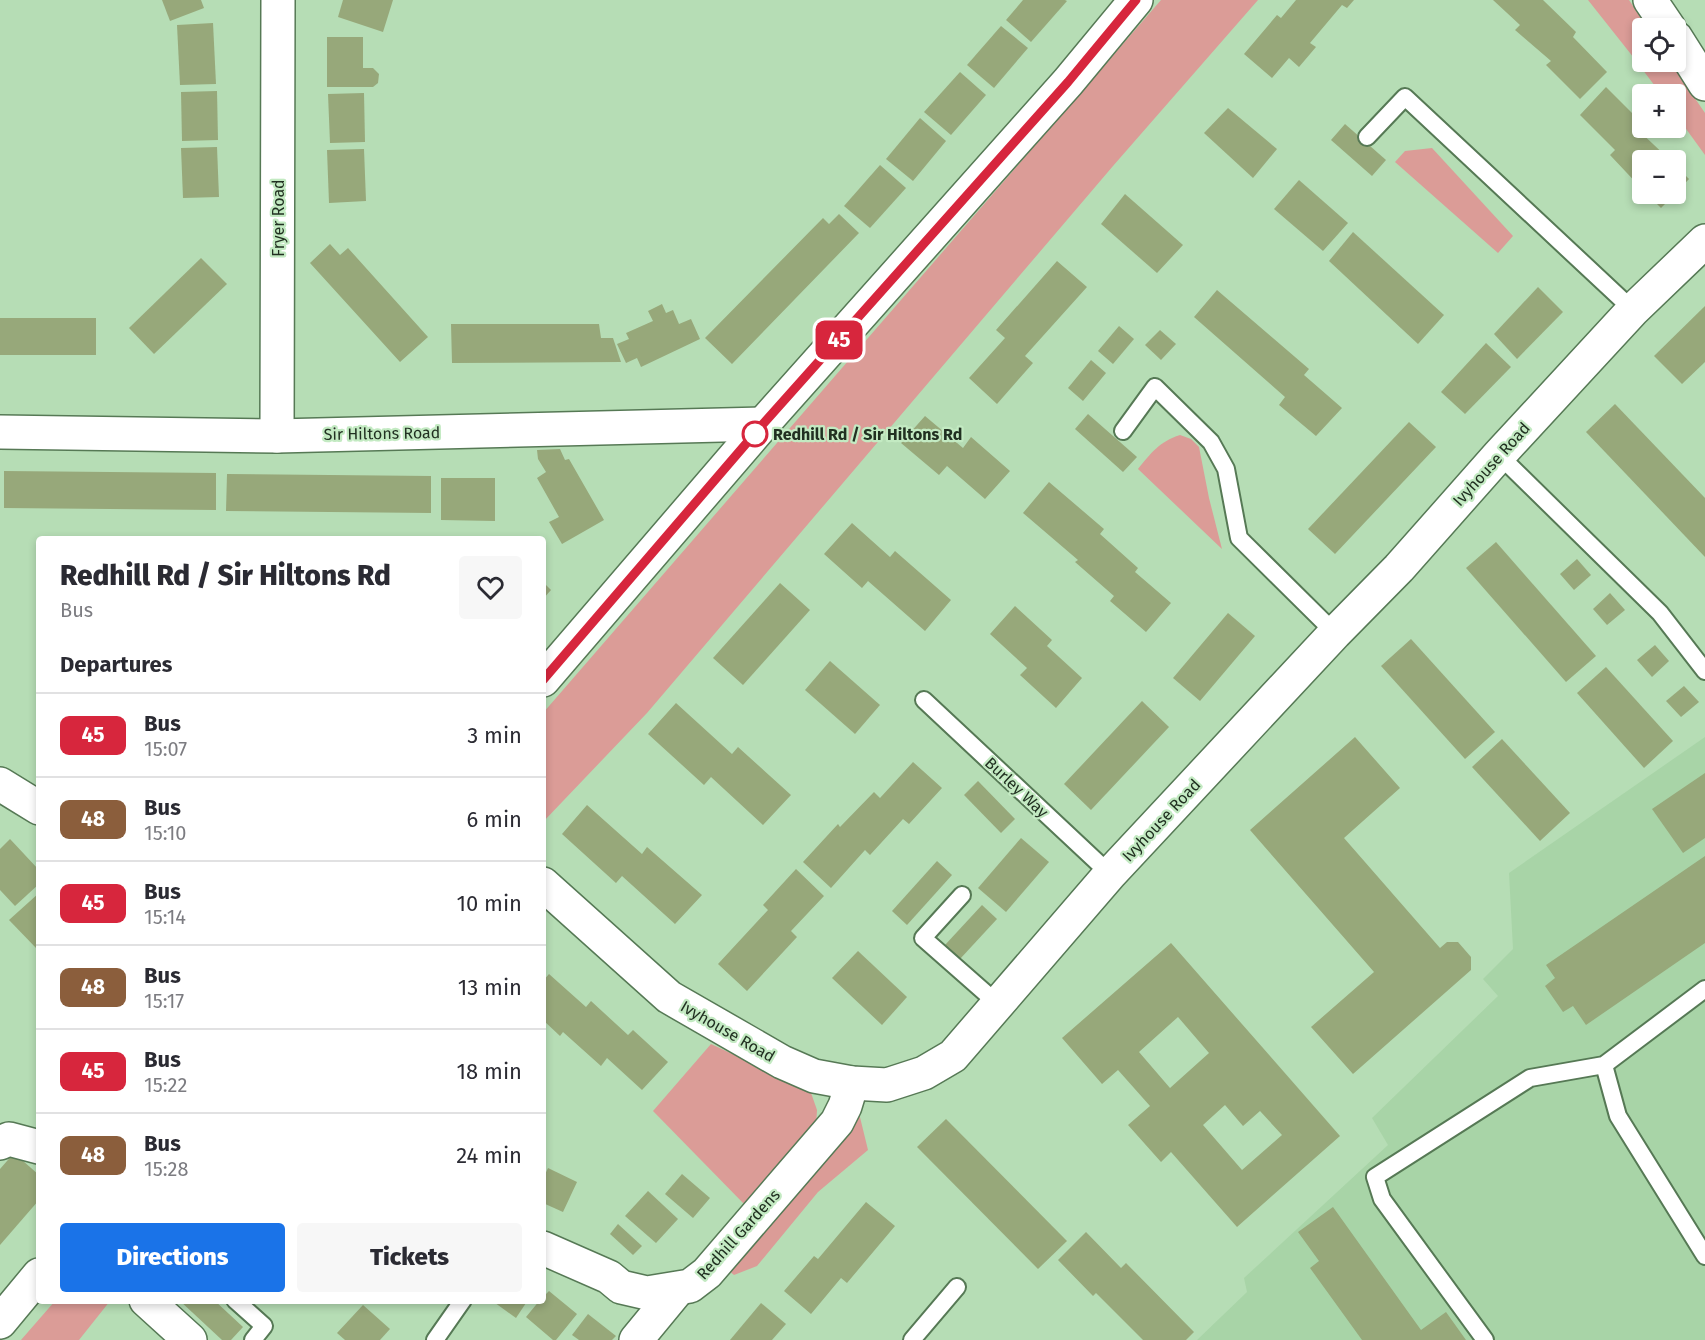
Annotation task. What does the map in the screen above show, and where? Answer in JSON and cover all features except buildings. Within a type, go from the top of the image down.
[{"type":"street","name":"Fryer Road","points":[[277,436],[278,0]]},
{"type":"street","points":[[546,677],[763,424],[1068,82],[1136,0]]},
{"type":"street","points":[[1650,0],[1662,18]]},
{"type":"street","points":[[1686,54],[1705,84]]},
{"type":"street","name":"Ivyhouse Road","points":[[546,887],[669,997],[782,1062],[814,1076],[852,1083],[887,1085],[924,1072],[953,1056],[1110,874],[1335,633],[1399,568],[1498,455],[1633,310],[1705,241]]},
{"type":"street","name":"Sir Hiltons Road","points":[[0,432],[277,436],[763,424]]},
{"type":"street","points":[[0,784],[36,806]]},
{"type":"street","name":"Redhill Gardens","points":[[546,1249],[609,1277],[621,1287],[647,1293],[690,1286],[707,1273],[837,1122],[852,1083]]},
{"type":"street","points":[[0,1143],[9,1139],[36,1146]]},
{"type":"street","points":[[0,1322],[36,1279]]},
{"type":"street","points":[[636,1340],[678,1289]]},
{"type":"street","points":[[150,1304],[190,1340]]},
{"type":"lane","points":[[1367,137],[1405,97],[1633,310]]},
{"type":"lane","points":[[1123,431],[1155,387],[1211,441],[1226,469],[1239,538],[1335,633]]},
{"type":"lane","points":[[1498,455],[1660,613],[1705,670]]},
{"type":"lane","name":"Burley Way","points":[[924,700],[1110,874]]},
{"type":"lane","points":[[962,895],[923,938],[998,1004]]},
{"type":"lane","points":[[1485,1340],[1382,1199],[1375,1178],[1530,1078],[1604,1065],[1705,989]]},
{"type":"lane","points":[[1604,1065],[1618,1116],[1705,1256]]},
{"type":"lane","points":[[912,1340],[957,1287]]},
{"type":"lane","points":[[239,1304],[264,1326],[253,1340]]},
{"type":"lane","points":[[435,1340],[460,1304]]},
{"type":"shaded area","points":[[1161,0],[1258,0],[1113,166],[647,713],[546,819],[546,710]]},
{"type":"shaded area","points":[[1588,0],[1629,0],[1641,18],[1632,18],[1632,56]]},
{"type":"shaded area","points":[[1644,72],[1677,72],[1685,84],[1653,84]]},
{"type":"shaded area","points":[[1686,85],[1705,113],[1705,155],[1686,129]]},
{"type":"shaded area","points":[[1432,148],[1513,236],[1498,253],[1395,162],[1405,151]]},
{"type":"shaded area","points":[[1180,435],[1191,439],[1199,447],[1222,549],[1138,469],[1151,453]]},
{"type":"shaded area","points":[[1705,737],[1705,1340],[1197,1340],[1247,1292],[1244,1278],[1388,1145],[1372,1118],[1498,996],[1483,979],[1513,949],[1509,873]]},
{"type":"shaded area","points":[[711,1044],[810,1090],[817,1110],[816,1126],[745,1205],[653,1111]]},
{"type":"shaded area","points":[[858,1109],[868,1150],[818,1192],[757,1266],[734,1275],[728,1270]]},
{"type":"shaded area","points":[[52,1304],[108,1304],[79,1340],[21,1340]]},
{"type":"bus line","name":"45","points":[[546,677],[763,424],[1068,82],[1136,0]]},
{"type":"place","name":"Redhill Rd / Sir Hiltons Rd","points":[[755,434]]}]
